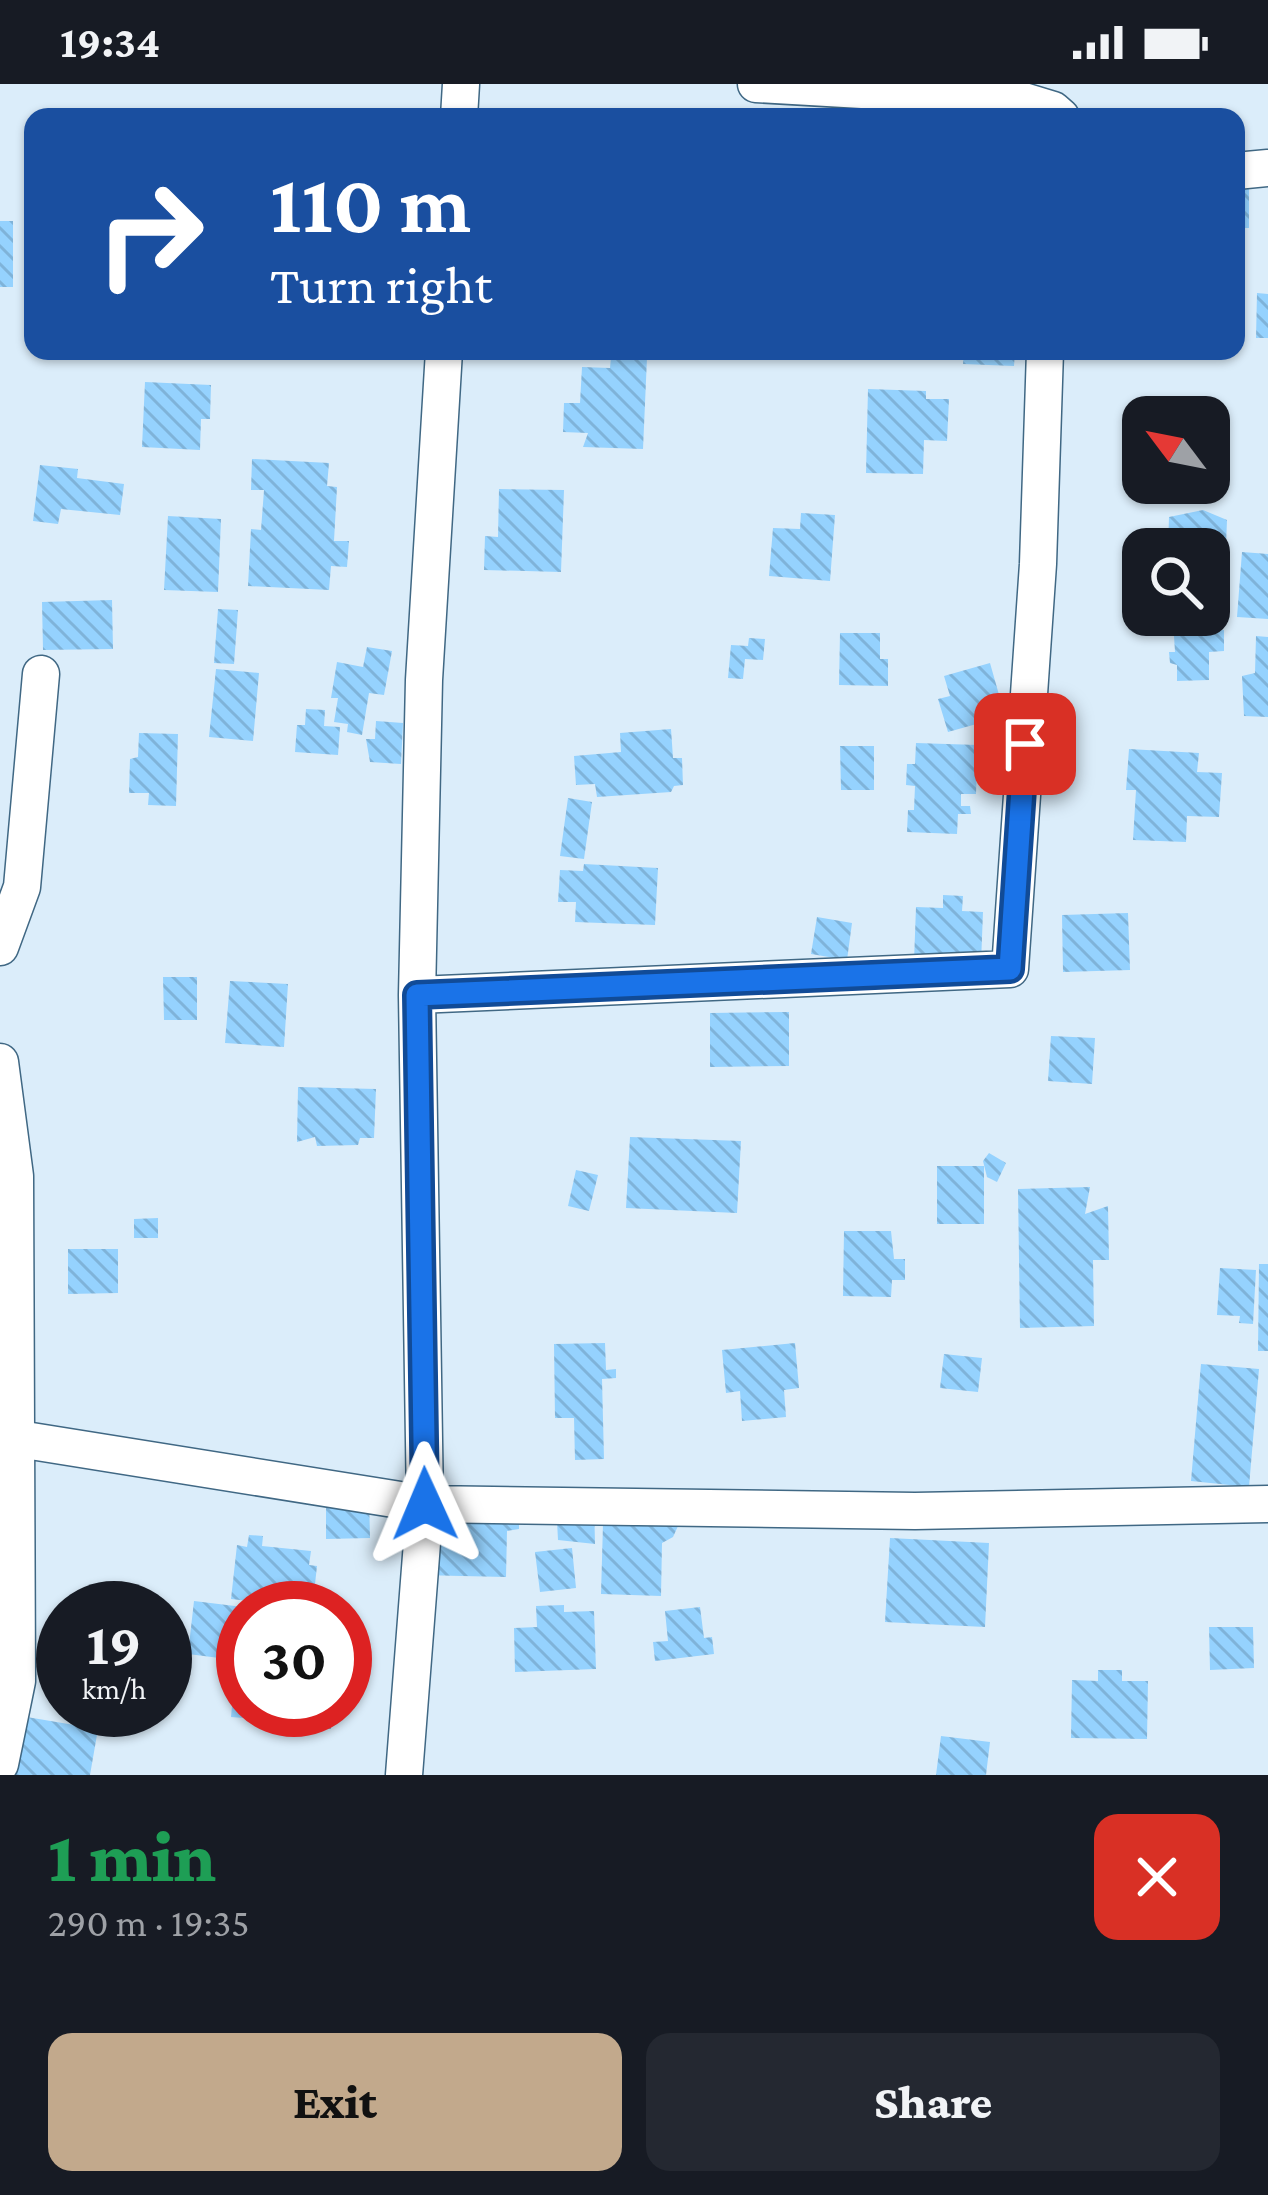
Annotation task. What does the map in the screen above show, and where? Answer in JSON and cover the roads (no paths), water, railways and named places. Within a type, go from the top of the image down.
[{"type":"street","points":[[756,84],[1017,99],[1040,108]]},
{"type":"street","points":[[404,1775],[425,1504],[417,995],[424,680],[443,360]]},
{"type":"street","points":[[417,995],[1010,969],[1037,564],[1045,360]]},
{"type":"street","points":[[0,947],[22,887],[41,674]]},
{"type":"street","points":[[0,1062],[15,1176],[7,1437],[17,1681],[0,1764]]},
{"type":"street","points":[[7,1437],[425,1504],[915,1511],[1268,1504]]}]
